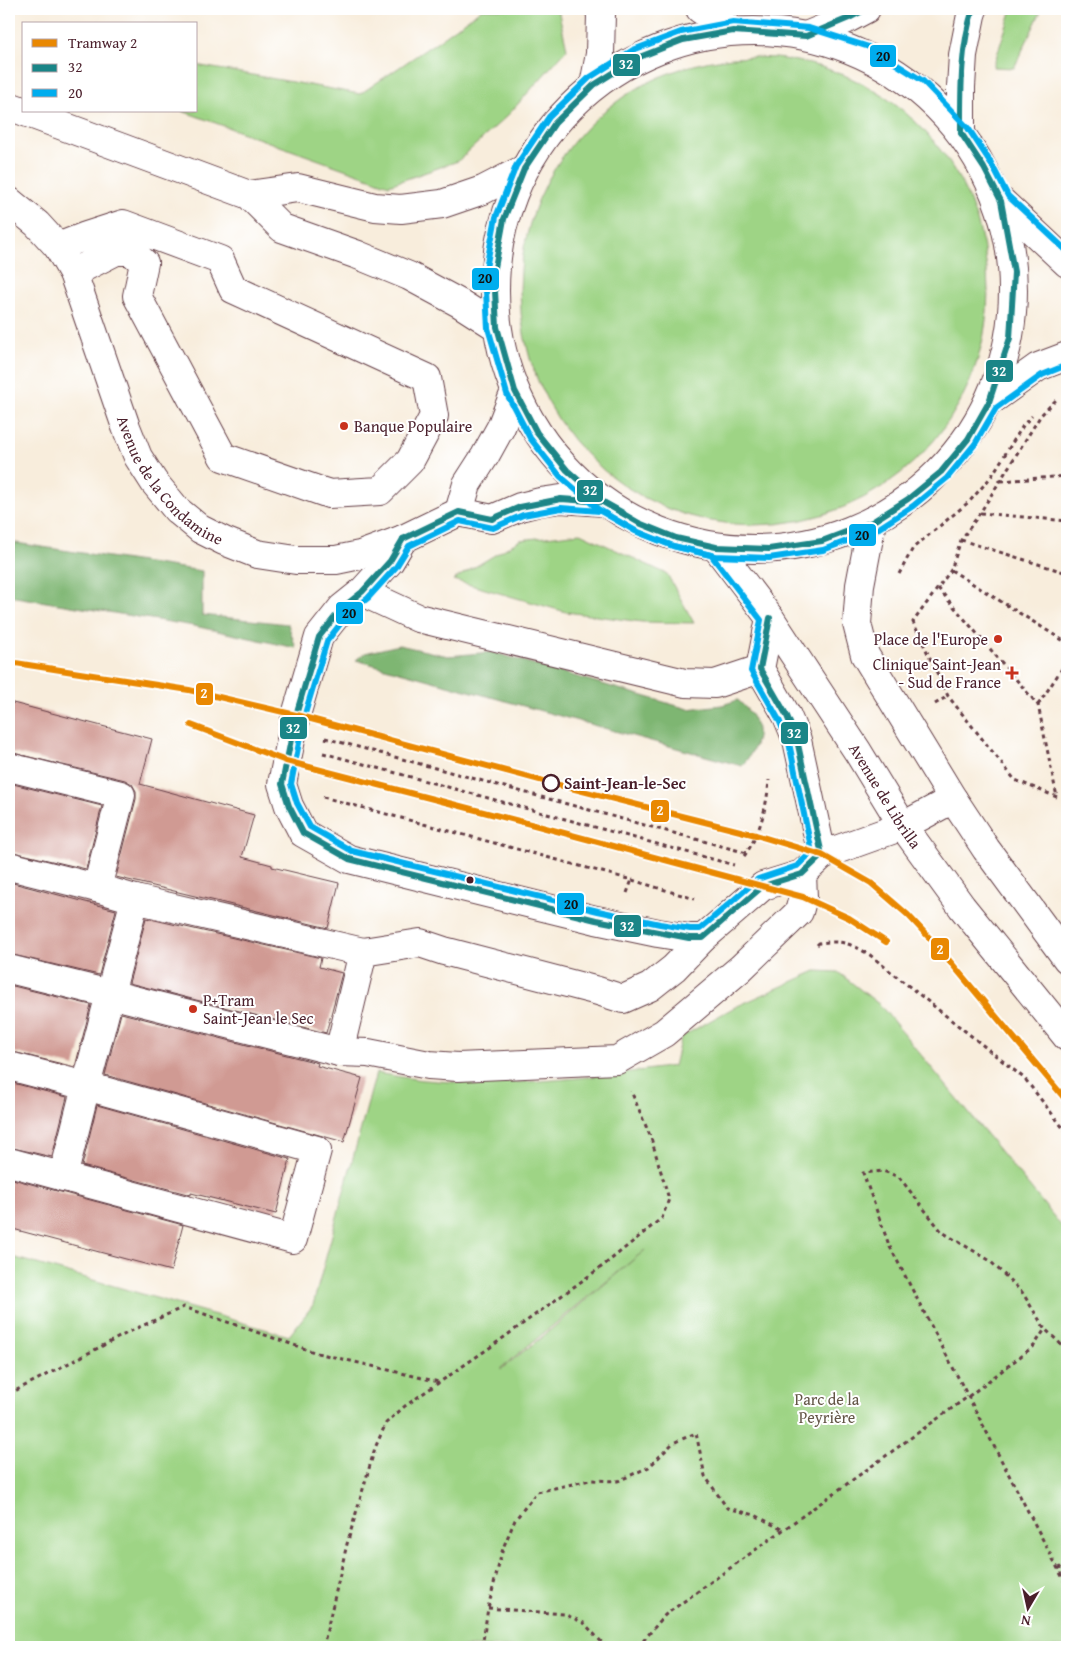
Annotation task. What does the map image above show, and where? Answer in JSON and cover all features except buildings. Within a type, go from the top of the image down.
[{"type":"main road","points":[[594,85],[600,54],[599,9]]},
{"type":"main road","points":[[700,9],[733,31]]},
{"type":"main road","points":[[806,36],[866,9]]},
{"type":"main road","points":[[962,133],[961,87],[963,55],[973,9]]},
{"type":"main road","points":[[733,31],[806,36],[865,55],[918,88],[962,133],[984,168],[1001,201],[1014,272],[1010,338],[989,402],[968,439],[940,472],[908,500],[872,522],[822,541],[769,549],[716,546],[676,538],[638,523],[603,502],[567,470],[537,433],[514,391],[496,327],[494,273],[504,219],[524,169],[555,123],[594,85],[637,58],[683,40],[733,31]]},
{"type":"main road","points":[[9,106],[22,111]]},
{"type":"main road","points":[[25,112],[249,195],[282,228],[358,255],[409,276],[461,304],[496,327]]},
{"type":"main road","points":[[249,195],[298,188],[375,207],[401,209],[442,204],[483,190],[524,169]]},
{"type":"main road","name":"Avenue de la Condamine","points":[[9,201],[37,224],[58,247],[73,273],[138,457],[154,482],[171,503],[200,529],[257,554],[296,560],[336,560],[360,555],[403,539],[459,512]]},
{"type":"main road","points":[[1001,201],[1067,263]]},
{"type":"main road","points":[[58,247],[123,224],[220,260],[233,289],[427,378],[434,416],[410,460],[380,491],[329,494],[223,457],[137,296],[144,263],[131,251],[116,252],[73,273]]},
{"type":"main road","points":[[989,402],[1038,367],[1067,356]]},
{"type":"main road","points":[[514,391],[501,427],[467,484],[459,512],[492,519],[520,507],[540,502],[561,499],[603,502]]},
{"type":"main road","points":[[872,522],[860,585],[857,624],[865,654],[953,800],[986,849],[1067,959]]},
{"type":"main road","points":[[403,539],[390,561],[362,592],[342,608],[319,637],[296,715],[282,784],[289,806],[303,833],[349,858],[596,920],[658,933],[688,938],[702,938]]},
{"type":"main road","name":"Avenue de Librilla","points":[[716,546],[770,618],[858,752],[903,826],[962,907],[1067,1036]]},
{"type":"main road","points":[[362,592],[418,618],[685,683],[715,684],[760,670]]},
{"type":"main road","points":[[770,618],[760,670],[788,716],[797,740],[822,855]]},
{"type":"main road","points":[[9,767],[121,795],[97,888]]},
{"type":"main road","points":[[9,866],[135,899],[363,952],[420,943],[623,999],[650,988],[674,968],[702,938],[763,886],[802,874],[822,855],[903,826],[953,800]]},
{"type":"main road","points":[[9,968],[339,1052],[368,1053],[429,1065],[458,1067],[617,1060],[664,1034],[741,968],[799,912],[803,897],[802,874]]},
{"type":"main road","points":[[63,1177],[135,899]]},
{"type":"main road","points":[[339,1052],[363,952]]},
{"type":"main road","points":[[9,1066],[318,1150],[293,1239],[9,1162]]},
{"type":"path","points":[[938,588],[1038,705],[1058,797],[1015,780],[948,696],[913,622],[951,570],[961,540],[980,514],[1042,415],[1061,394],[1053,397]]},
{"type":"path","points":[[897,581],[899,573],[914,548],[970,501],[991,477],[1024,424],[1035,412]]},
{"type":"path","points":[[1000,481],[1067,476]]},
{"type":"path","points":[[980,514],[1067,521]]},
{"type":"path","points":[[961,540],[1067,573]]},
{"type":"path","points":[[951,570],[1067,643]]},
{"type":"path","points":[[1038,705],[1067,661]]},
{"type":"path","points":[[731,871],[737,866],[319,753],[324,737],[746,853]]},
{"type":"path","points":[[742,860],[762,821],[769,774]]},
{"type":"path","points":[[282,784],[308,793],[632,880],[698,900]]},
{"type":"path","points":[[812,949],[819,943],[835,941],[854,945],[870,955],[1026,1078],[1067,1133]]},
{"type":"path","points":[[323,1647],[347,1544],[375,1448],[386,1423],[405,1406],[604,1265],[662,1218],[669,1199],[651,1138],[617,1060]]},
{"type":"path","points":[[1067,1350],[1045,1329],[1022,1292],[989,1260],[942,1232],[899,1177],[883,1171],[863,1173],[889,1244],[1067,1586]]},
{"type":"path","points":[[9,1394],[135,1329],[184,1307],[317,1353],[440,1382]]},
{"type":"path","points":[[638,1647],[665,1615],[968,1396],[1034,1346],[1045,1329]]},
{"type":"path","points":[[482,1647],[488,1608],[503,1548],[515,1520],[537,1492],[590,1480],[618,1481],[649,1467],[673,1443],[696,1433],[705,1476],[727,1508],[755,1515],[783,1530]]},
{"type":"path","points":[[1058,1569],[1067,1564]]},
{"type":"path","points":[[488,1608],[564,1614],[584,1623],[606,1647]]},
{"type":"green space","points":[[482,9],[558,9],[567,49],[509,114],[458,161],[389,185],[185,112],[198,112],[198,65],[360,94]]},
{"type":"green space","points":[[1012,9],[1042,9],[1014,68],[993,67]]},
{"type":"green space","points":[[754,57],[800,62],[822,67],[843,75],[884,97],[919,126],[948,161],[970,202],[978,223],[983,245],[988,291],[983,337],[978,359],[970,380],[948,421],[919,456],[884,485],[843,507],[822,515],[800,520],[754,525],[708,520],[686,515],[665,507],[624,485],[589,456],[560,421],[538,380],[530,359],[525,337],[520,291],[525,245],[530,223],[538,202],[560,161],[589,126],[624,97],[665,75],[686,67],[708,62]]},
{"type":"green space","points":[[580,533],[667,574],[694,623],[642,622],[566,612],[453,580],[520,540]]},
{"type":"green space","points":[[9,542],[202,571],[202,615],[288,624],[296,648],[194,626],[9,596]]},
{"type":"green space","points":[[399,645],[448,656],[492,652],[688,709],[722,705],[738,700],[752,716],[756,724],[757,740],[749,757],[742,766],[356,660],[365,653]]},
{"type":"green space","name":"Parc de la Peyrière","points":[[816,971],[838,972],[880,1005],[1060,1224],[1067,1236],[1067,1647],[9,1647],[9,1256],[289,1336],[313,1305],[376,1073],[429,1080],[496,1083],[556,1080],[674,1066],[681,1037],[733,1008]],"holes":[[[645,1250],[542,1337],[501,1369]]]},
{"type":"tram line","name":"2","points":[[9,662],[189,690],[296,715],[756,835],[822,855],[871,883],[908,915],[937,946],[1067,1101]]},
{"type":"tram line","name":"2","points":[[191,725],[286,761],[803,897],[849,918],[886,942]]},
{"type":"transit line","name":"32","points":[[866,9],[806,36],[733,31],[683,40],[637,58],[594,85],[555,123],[524,169],[504,219],[494,273],[497,327],[515,391],[537,433],[567,470],[603,502],[639,523],[676,538],[716,547],[769,549],[822,541],[872,522],[908,499],[941,472],[968,439],[989,402],[1010,338],[1014,272],[1001,201],[984,168],[961,133]]},
{"type":"transit line","name":"32","points":[[961,133],[963,55],[973,9]]},
{"type":"transit line","name":"20","points":[[1067,251],[1008,196],[991,163],[968,128],[923,81],[869,47],[809,28],[733,22],[681,32],[633,50],[589,78],[549,117],[516,166],[496,217],[485,273],[488,328],[507,394],[530,438],[560,476],[598,509],[635,531],[673,546],[715,556],[769,558],[823,550],[876,530],[913,506],[947,478],[975,444],[996,408],[1042,375],[1067,365]]},
{"type":"transit line","name":"32","points":[[403,539],[459,512],[492,519],[520,507],[561,499],[603,502],[623,513]]},
{"type":"transit line","name":"20","points":[[561,508],[600,511],[636,531],[673,546],[711,555],[761,620],[751,671],[779,720],[789,743],[812,852],[797,866],[758,879],[700,929],[660,924],[598,911],[352,851],[310,827],[297,803],[291,784],[304,717],[327,641],[348,614],[368,598],[396,567],[409,546],[460,521],[493,528],[523,515],[561,508]]},
{"type":"transit line","name":"32","points":[[403,539],[390,561],[362,592],[342,608],[319,637],[296,715],[282,784],[289,806],[303,833],[349,859],[596,920],[689,938],[703,938],[763,886],[802,874],[822,855]]},
{"type":"transit line","name":"32","points":[[770,618],[760,669],[787,716],[797,740],[822,855]]},
{"type":"place","name":"Banque Populaire","points":[[344,426]]},
{"type":"place","name":"Place de l'Europe","points":[[998,639]]},
{"type":"place","name":"Clinique Saint-Jean - Sud de France","points":[[1012,673]]},
{"type":"place","name":"Saint-Jean-le-Sec","points":[[551,783]]},
{"type":"place","name":"P+Tram Saint-Jean le Sec","points":[[193,1009]]}]
